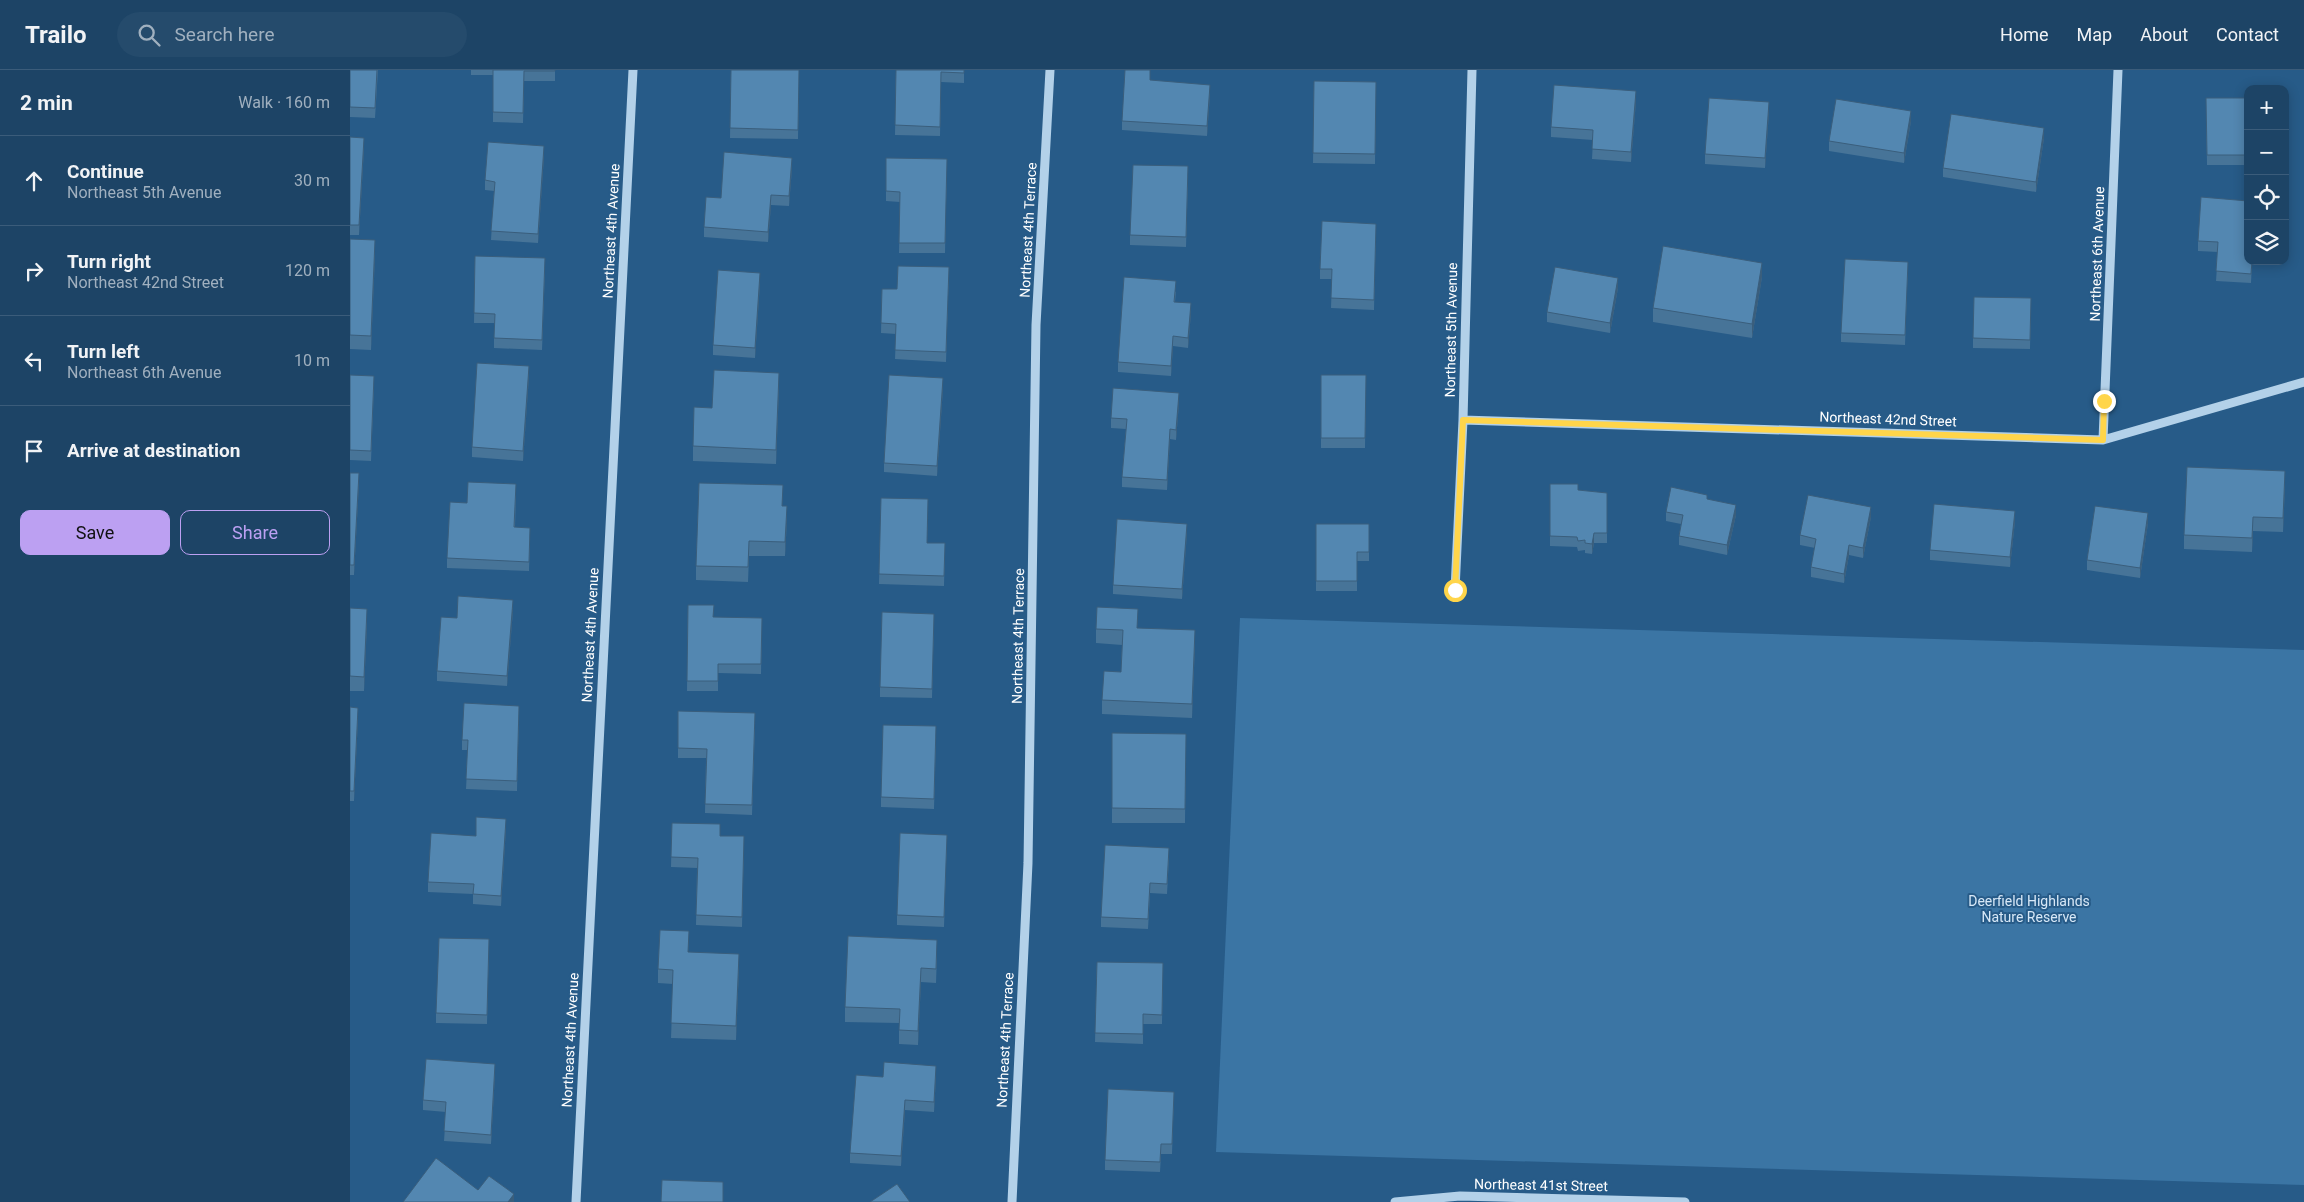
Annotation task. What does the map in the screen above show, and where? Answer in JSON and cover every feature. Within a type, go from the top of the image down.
[{"type":"street","name":"Northeast 4th Avenue","points":[[576,1202],[633,70]]},
{"type":"street","name":"Northeast 4th Terrace","points":[[1012,1202],[1028,863],[1036,325],[1050,70]]},
{"type":"street","name":"Northeast 5th Avenue","points":[[1455,590],[1463,420],[1472,70]]},
{"type":"street","name":"Northeast 6th Avenue","points":[[2103,440],[2118,70]]},
{"type":"street","name":"Northeast 42nd Street","points":[[1463,420],[2103,440],[2304,382]]},
{"type":"street","name":"Northeast 41st Street","points":[[1395,1202],[1460,1199],[1686,1202]]},
{"type":"green space","name":"Deerfield Highlands Nature Reserve","points":[[1240,618],[2304,650],[2304,1185],[1216,1152]]},
{"type":"building","points":[[350,70],[377,70],[375,108],[350,107]]},
{"type":"building","points":[[493,70],[555,71],[524,71],[523,113],[493,112]]},
{"type":"building","points":[[731,70],[799,70],[798,130],[730,128]]},
{"type":"building","points":[[896,70],[964,70],[964,73],[941,72],[940,127],[895,125]]},
{"type":"building","points":[[1125,70],[1150,70],[1150,80],[1210,85],[1207,126],[1122,121]]},
{"type":"building","points":[[1314,81],[1376,82],[1375,154],[1313,153]]},
{"type":"building","points":[[1554,85],[1636,91],[1631,152],[1592,149],[1593,130],[1551,127]]},
{"type":"building","points":[[1709,98],[1769,102],[1765,158],[1705,154]]},
{"type":"building","points":[[2206,98],[2244,98],[2244,155],[2207,155]]},
{"type":"building","points":[[1836,99],[1911,111],[1904,153],[1829,141]]},
{"type":"building","points":[[1951,114],[2044,128],[2036,182],[1943,168]]},
{"type":"building","points":[[350,137],[364,138],[359,225],[350,225]]},
{"type":"building","points":[[488,142],[544,146],[538,234],[491,231],[495,182],[485,180]]},
{"type":"building","points":[[724,152],[792,158],[789,196],[771,195],[768,232],[704,227],[706,197],[721,198]]},
{"type":"building","points":[[886,158],[947,159],[945,243],[899,243],[900,192],[886,191]]},
{"type":"building","points":[[1133,165],[1188,166],[1186,237],[1130,235]]},
{"type":"building","points":[[2201,197],[2244,201],[2244,265],[2252,265],[2251,274],[2216,271],[2218,242],[2198,241]]},
{"type":"building","points":[[1322,221],[1376,224],[1374,300],[1331,298],[1332,269],[1320,269]]},
{"type":"building","points":[[350,239],[375,240],[371,336],[350,335]]},
{"type":"building","points":[[1663,246],[1762,263],[1752,324],[1653,308]]},
{"type":"building","points":[[475,256],[545,258],[542,340],[494,338],[495,314],[474,313]]},
{"type":"building","points":[[1845,259],[1908,262],[1905,335],[1841,333]]},
{"type":"building","points":[[898,266],[949,267],[946,352],[895,350],[896,324],[881,323],[882,289],[897,289]]},
{"type":"building","points":[[1555,267],[1618,278],[1610,323],[1547,312]]},
{"type":"building","points":[[718,270],[760,273],[755,348],[713,345]]},
{"type":"building","points":[[1124,277],[1176,281],[1174,302],[1191,303],[1188,338],[1173,336],[1171,366],[1118,362]]},
{"type":"building","points":[[1974,297],[2031,298],[2030,340],[1973,338]]},
{"type":"building","points":[[477,363],[529,366],[523,451],[472,447]]},
{"type":"building","points":[[714,370],[779,373],[776,450],[693,446],[694,407],[712,408]]},
{"type":"building","points":[[350,375],[374,376],[371,451],[350,450]]},
{"type":"building","points":[[889,375],[943,378],[937,466],[884,463]]},
{"type":"building","points":[[1321,375],[1366,375],[1365,438],[1321,438]]},
{"type":"building","points":[[1113,388],[1179,393],[1176,430],[1170,429],[1167,480],[1122,477],[1127,419],[1111,418]]},
{"type":"building","points":[[2187,467],[2285,471],[2283,518],[2253,517],[2252,538],[2184,535]]},
{"type":"building","points":[[350,473],[359,473],[354,565],[350,565]]},
{"type":"building","points":[[468,482],[516,484],[514,527],[530,528],[529,562],[447,558],[450,502],[467,503]]},
{"type":"building","points":[[699,483],[783,485],[782,506],[787,506],[785,542],[749,541],[748,567],[696,566]]},
{"type":"building","points":[[1550,484],[1578,484],[1578,490],[1607,493],[1607,533],[1594,533],[1592,544],[1585,543],[1585,540],[1578,541],[1577,537],[1550,536]]},
{"type":"building","points":[[1671,487],[1707,495],[1707,499],[1736,505],[1727,545],[1679,536],[1683,515],[1666,512]]},
{"type":"building","points":[[1808,495],[1871,507],[1863,548],[1849,545],[1844,574],[1811,567],[1816,539],[1800,535]]},
{"type":"building","points":[[881,498],[928,499],[927,543],[945,543],[944,576],[879,574]]},
{"type":"building","points":[[1934,504],[2015,511],[2010,557],[1930,550]]},
{"type":"building","points":[[2095,506],[2148,513],[2140,568],[2087,560]]},
{"type":"building","points":[[1117,519],[1187,524],[1182,589],[1113,585]]},
{"type":"building","points":[[1316,524],[1369,524],[1369,552],[1357,552],[1357,581],[1316,581]]},
{"type":"building","points":[[458,596],[513,600],[507,676],[437,671],[441,617],[457,618]]},
{"type":"building","points":[[688,605],[714,605],[713,617],[762,618],[761,664],[718,664],[718,681],[687,681]]},
{"type":"building","points":[[1097,607],[1138,609],[1137,628],[1195,630],[1192,704],[1102,700],[1104,671],[1121,672],[1123,630],[1096,629]]},
{"type":"building","points":[[350,608],[367,609],[364,677],[350,676]]},
{"type":"building","points":[[882,612],[934,614],[932,689],[880,687]]},
{"type":"building","points":[[464,703],[519,706],[517,781],[466,779],[468,740],[462,740]]},
{"type":"building","points":[[350,707],[358,708],[354,791],[350,791]]},
{"type":"building","points":[[678,711],[755,713],[752,805],[705,804],[707,749],[678,748]]},
{"type":"building","points":[[883,725],[936,726],[934,799],[881,797]]},
{"type":"building","points":[[1112,733],[1186,734],[1185,809],[1112,808]]},
{"type":"building","points":[[476,817],[506,819],[501,896],[473,894],[474,884],[428,882],[431,833],[476,836]]},
{"type":"building","points":[[672,823],[720,824],[720,836],[744,836],[742,917],[696,915],[698,858],[671,857]]},
{"type":"building","points":[[900,833],[947,835],[944,917],[897,915]]},
{"type":"building","points":[[1105,845],[1169,848],[1167,884],[1150,883],[1148,919],[1101,917]]},
{"type":"building","points":[[660,930],[689,931],[688,952],[739,954],[736,1026],[671,1023],[673,970],[658,969]]},
{"type":"building","points":[[848,936],[937,940],[936,969],[921,968],[918,1031],[899,1030],[900,1009],[845,1007]]},
{"type":"building","points":[[439,938],[489,939],[487,1015],[436,1013]]},
{"type":"building","points":[[1097,962],[1163,963],[1162,1015],[1143,1014],[1143,1034],[1095,1033]]},
{"type":"building","points":[[426,1059],[495,1064],[491,1135],[444,1131],[446,1102],[423,1100]]},
{"type":"building","points":[[884,1062],[936,1066],[934,1102],[905,1100],[901,1156],[850,1153],[856,1075],[883,1077]]},
{"type":"building","points":[[1108,1089],[1174,1092],[1172,1144],[1161,1144],[1160,1162],[1105,1160]]},
{"type":"building","points":[[436,1158],[478,1190],[489,1176],[514,1194],[508,1202],[403,1202]]},
{"type":"building","points":[[662,1180],[723,1182],[723,1202],[661,1202]]},
{"type":"building","points":[[897,1184],[910,1202],[870,1202]]},
{"type":"route","points":[[1455,590],[1463,420],[2103,440],[2104,401]]}]
